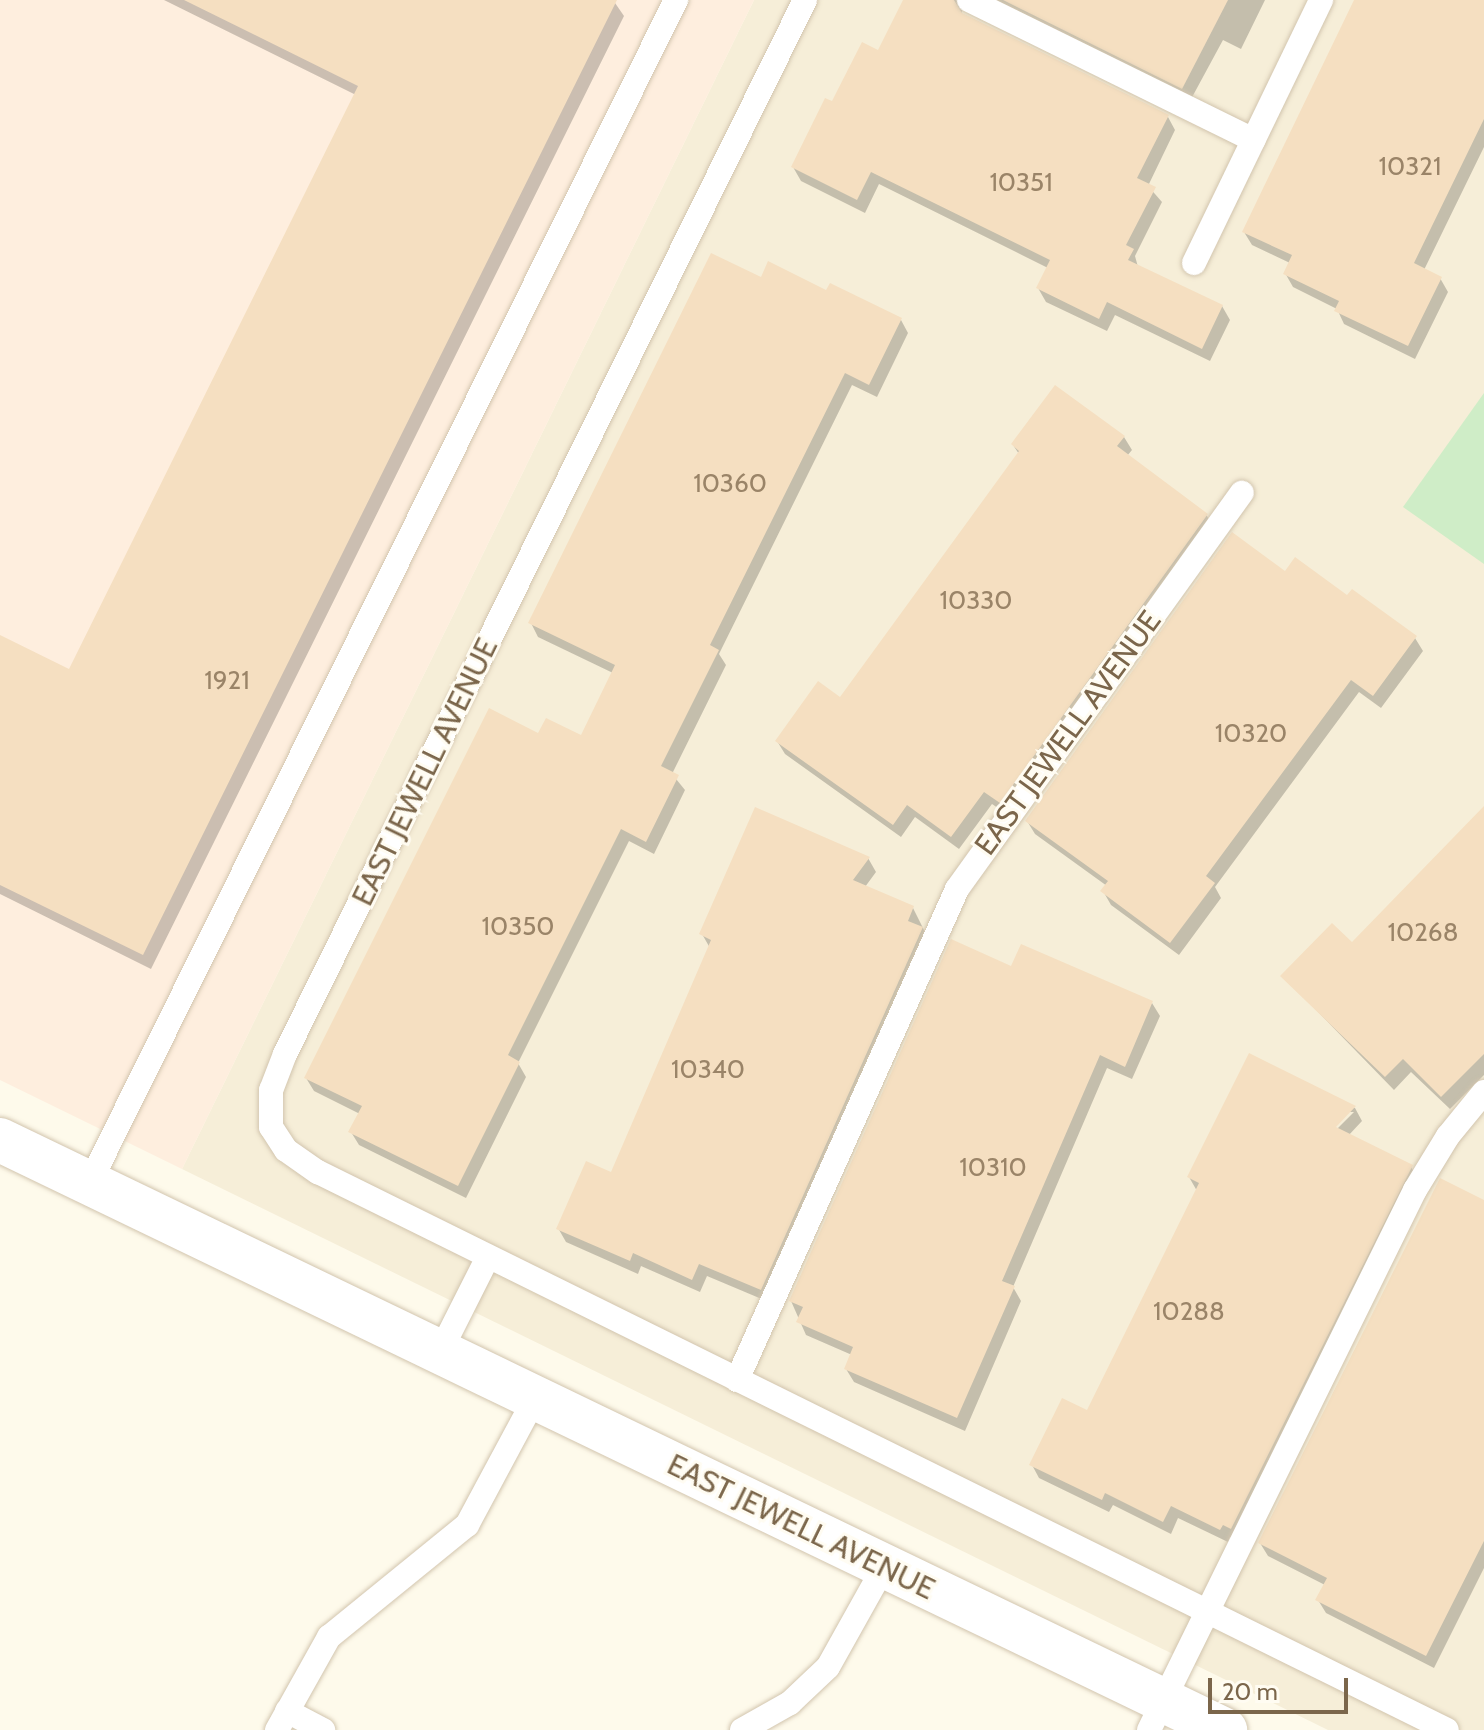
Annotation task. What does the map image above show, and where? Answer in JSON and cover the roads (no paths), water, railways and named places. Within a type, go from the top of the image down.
[{"type":"street","name":"EAST JEWELL AVENUE","points":[[0,1140],[884,1567],[1156,1715],[1225,1730]]},
{"type":"lane","points":[[89,1184],[676,0]]},
{"type":"lane","name":"EAST JEWELL AVENUE","points":[[805,0],[271,1090],[271,1127],[295,1157],[488,1257],[1447,1730]]},
{"type":"lane","points":[[969,0],[1253,140]]},
{"type":"lane","points":[[1194,263],[1321,0]]},
{"type":"lane","name":"EAST JEWELL AVENUE","points":[[737,1380],[957,889],[1242,493]]},
{"type":"lane","points":[[1156,1715],[1415,1190],[1442,1143],[1484,1092]]},
{"type":"lane","points":[[439,1354],[488,1257]]},
{"type":"lane","points":[[323,1730],[282,1720],[311,1663],[340,1627],[460,1534],[534,1400]]},
{"type":"lane","points":[[742,1730],[790,1703],[828,1667],[884,1567]]}]
